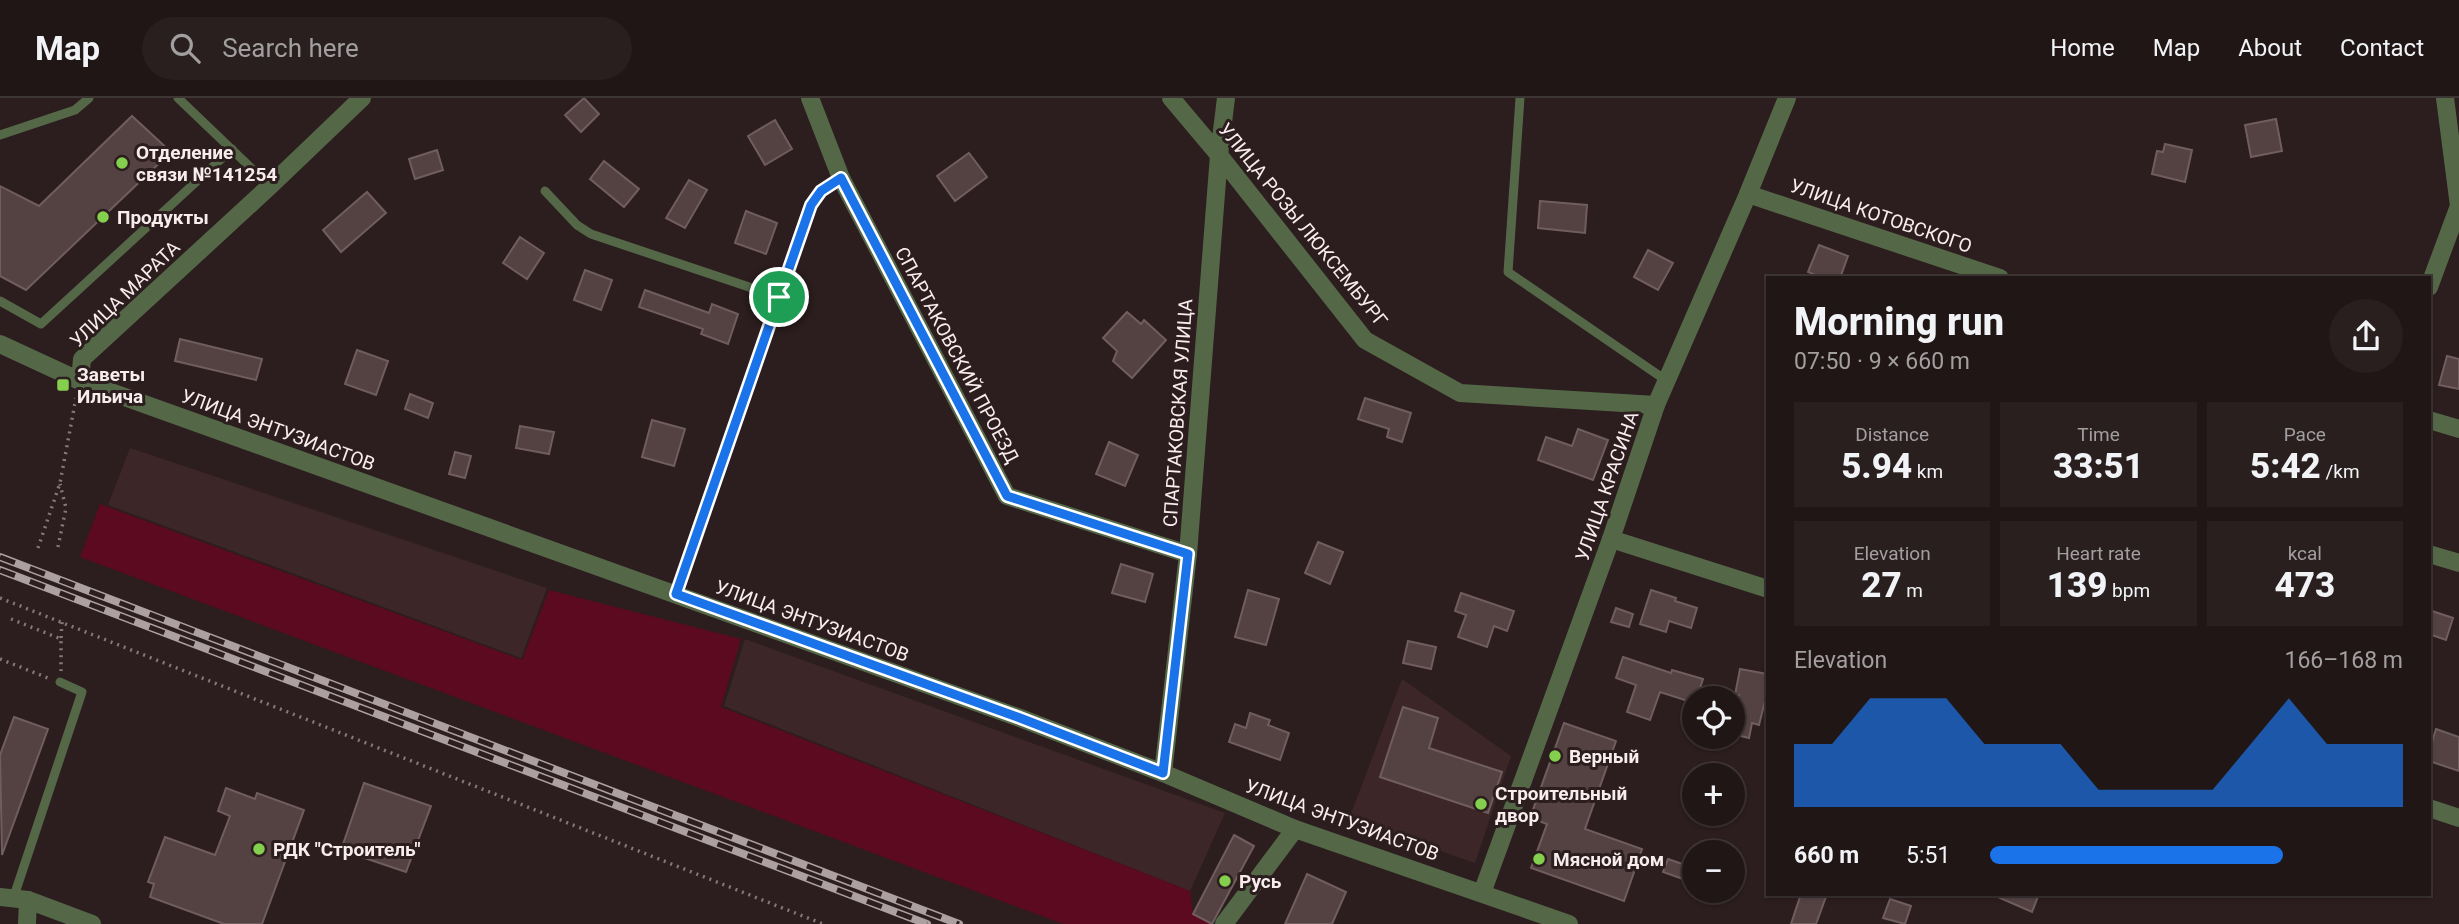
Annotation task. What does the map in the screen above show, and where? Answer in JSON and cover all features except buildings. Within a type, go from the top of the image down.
[{"type":"street","name":"УЛИЦА МАРАТА","points":[[80,381],[82,359],[362,98]]},
{"type":"street","name":"СПАРТАКОВСКИЙ ПРОЕЗД","points":[[810,98],[841,178],[1007,496],[1188,554]]},
{"type":"street","name":"УЛИЦА РОЗЫ ЛЮКСЕМБУРГ","points":[[1171,98],[1365,340],[1460,393],[1656,405]]},
{"type":"street","name":"СПАРТАКОВСКАЯ УЛИЦА","points":[[1163,773],[1188,554],[1219,155],[1226,98]]},
{"type":"street","name":"УЛИЦА КРАСИНА","points":[[1482,893],[1611,539],[1656,405],[1787,98]]},
{"type":"street","points":[[2431,282],[2459,206],[2445,98]]},
{"type":"street","name":"УЛИЦА КОТОВСКОГО","points":[[1748,194],[1994,276]]},
{"type":"street","name":"УЛИЦА ЭНТУЗИАСТОВ","points":[[0,344],[80,381],[1020,718],[1163,773],[1295,830],[1569,924]]},
{"type":"street","points":[[2431,421],[2459,429]]},
{"type":"street","points":[[1611,539],[1766,588]]},
{"type":"street","points":[[2431,555],[2459,563]]},
{"type":"street","points":[[2431,809],[2459,818]]},
{"type":"street","points":[[1224,924],[1295,830]]},
{"type":"street","points":[[14,898],[27,924]]},
{"type":"street","points":[[14,898],[92,924]]},
{"type":"lane","points":[[0,135],[75,110],[89,98]]},
{"type":"lane","points":[[178,98],[270,186]]},
{"type":"lane","points":[[1520,98],[1508,272],[1667,381]]},
{"type":"lane","points":[[0,301],[41,324],[232,149]]},
{"type":"lane","points":[[676,594],[811,205],[821,191],[841,178]]},
{"type":"lane","points":[[545,191],[577,225],[591,234],[779,297]]},
{"type":"lane","points":[[14,898],[82,692],[61,682]]},
{"type":"path","points":[[38,548],[60,483],[80,381]]},
{"type":"path","points":[[58,547],[66,508],[60,483]]},
{"type":"path","points":[[0,598],[823,924]]},
{"type":"path","points":[[11,619],[61,639]]},
{"type":"path","points":[[0,659],[61,682],[62,622]]},
{"type":"shaded area","points":[[130,448],[547,588],[521,658],[108,505]]},
{"type":"shaded area","points":[[100,504],[522,660],[549,590],[741,639],[721,707],[1190,891],[1193,914],[1212,924],[1063,924],[80,557]]},
{"type":"shaded area","points":[[745,639],[1225,813],[1190,891],[724,706]]},
{"type":"shaded area","points":[[1402,679],[1511,756],[1475,863],[1349,819]]},
{"type":"railway","points":[[0,557],[959,924]]},
{"type":"railway","points":[[0,570],[927,924]]},
{"type":"place","name":"Отделение связи №141254","points":[[122,163]]},
{"type":"place","name":"Продукты","points":[[103,217]]},
{"type":"place","name":"Заветы Ильича","points":[[63,385]]},
{"type":"place","name":"Верный","points":[[1555,756]]},
{"type":"place","name":"Строительный двор","points":[[1481,804]]},
{"type":"place","name":"РДК \"Строитель\"","points":[[259,849]]},
{"type":"place","name":"Мясной дом","points":[[1539,859]]},
{"type":"place","name":"Русь","points":[[1225,881]]},
{"type":"route","points":[[841,178],[1007,496],[1188,554],[1163,773],[1020,718],[676,594],[779,297],[811,205],[821,191],[841,178]]}]
